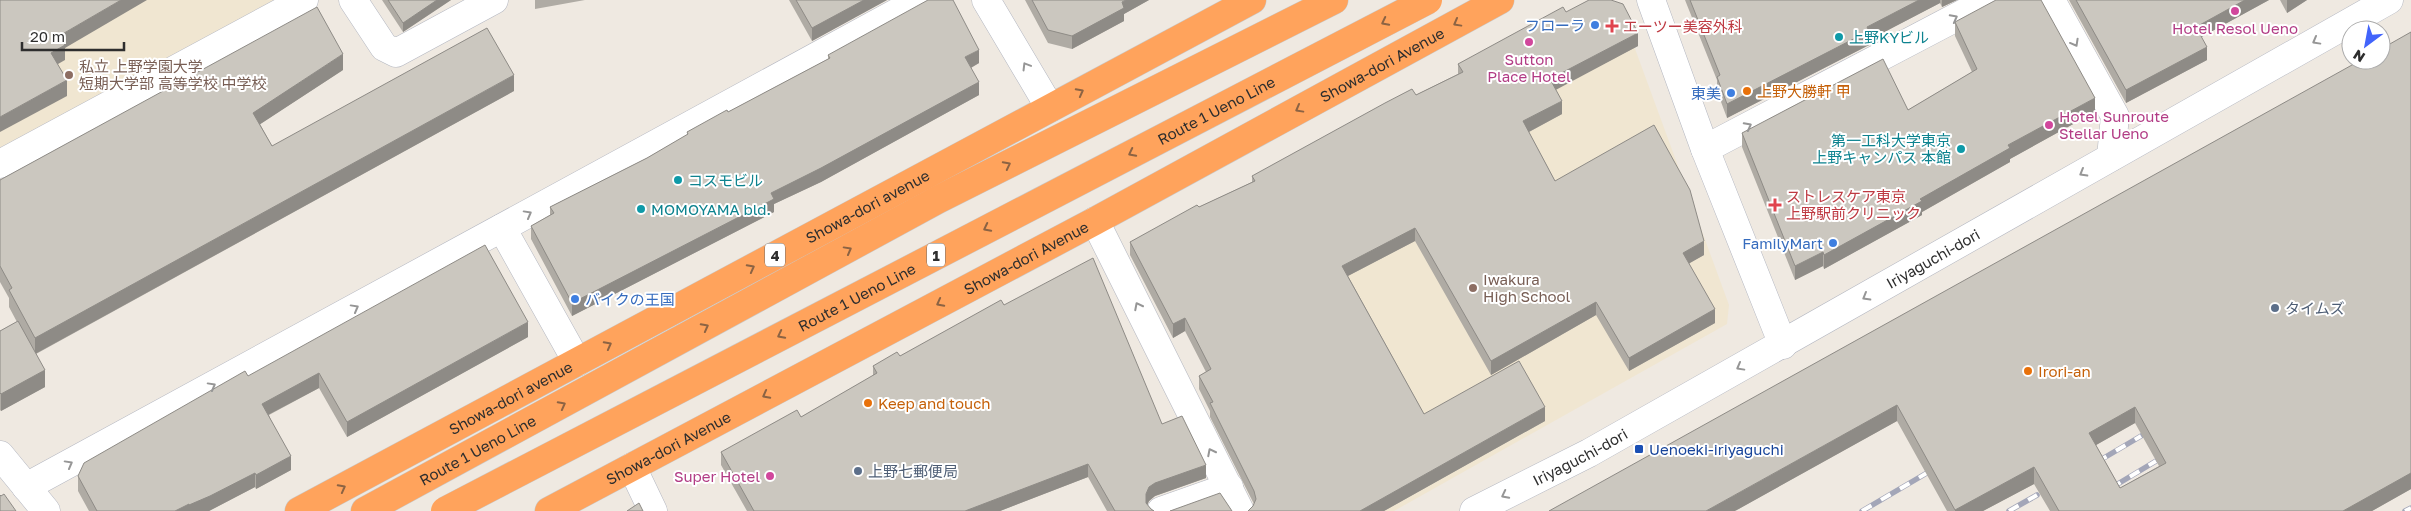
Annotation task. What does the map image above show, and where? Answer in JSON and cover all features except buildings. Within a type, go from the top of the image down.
[{"type":"highway","name":"Showa-dori avenue","points":[[299,511],[1252,0]]},
{"type":"highway","name":"Route 1 Ueno Line","points":[[366,511],[940,199],[1334,0]]},
{"type":"highway","name":"Route 1 Ueno Line","points":[[445,511],[1428,0]]},
{"type":"highway","name":"Showa-dori Avenue","points":[[549,511],[1095,221],[1500,0]]},
{"type":"street","points":[[0,164],[304,0]]},
{"type":"street","points":[[353,0],[384,47],[396,53],[494,0]]},
{"type":"street","points":[[26,487],[920,0]]},
{"type":"street","points":[[986,0],[1050,108]]},
{"type":"street","points":[[1651,0],[1705,149],[1783,345]]},
{"type":"street","points":[[1705,149],[1988,0]]},
{"type":"street","points":[[2051,0],[2115,116],[2111,157]]},
{"type":"street","name":"Iriyaguchi-dori","points":[[1474,511],[1589,453],[1783,345],[2389,0]]},
{"type":"street","points":[[1095,221],[1235,499],[1161,511]]},
{"type":"street","points":[[502,228],[577,362]]},
{"type":"street","points":[[0,455],[46,511]]},
{"type":"street","points":[[632,467],[653,511]]},
{"type":"shaded area","name":"私立 上野学園大学 短期大学部 高等学校 中学校","points":[[0,0],[277,0],[0,150]]},
{"type":"shaded area","name":"Iwakura High School","points":[[1634,46],[1729,305],[1727,324],[1394,511],[1365,511],[1214,271]]},
{"type":"railway","points":[[2097,462],[2141,436]]},
{"type":"railway","points":[[2111,488],[2156,461]]},
{"type":"railway","points":[[1862,511],[1937,467]]},
{"type":"railway","points":[[2009,511],[2037,495]]},
{"type":"railway","points":[[2405,511],[2411,508]]},
{"type":"place","name":"Hotel Resol Ueno","points":[[2235,11]]},
{"type":"place","name":"フローラ","points":[[1595,25]]},
{"type":"place","name":"エーツー美容外科","points":[[1612,26]]},
{"type":"place","name":"上野KYビル","points":[[1839,37]]},
{"type":"place","name":"Sutton Place Hotel","points":[[1529,42]]},
{"type":"place","name":"私立 上野学園大学 短期大学部 高等学校 中学校","points":[[69,75]]},
{"type":"place","name":"上野大勝軒 甲","points":[[1747,91]]},
{"type":"place","name":"東美","points":[[1731,93]]},
{"type":"place","name":"Hotel Sunroute Stellar Ueno","points":[[2049,125]]},
{"type":"place","name":"第一工科大学東京 上野キャンパス 本館","points":[[1961,149]]},
{"type":"place","name":"コスモビル","points":[[678,180]]},
{"type":"place","name":"ストレスケア東京 上野駅前クリニック","points":[[1775,205]]},
{"type":"place","name":"MOMOYAMA bld.","points":[[641,209]]},
{"type":"place","name":"FamilyMart","points":[[1833,243]]},
{"type":"place","name":"Iwakura High School","points":[[1473,288]]},
{"type":"place","name":"バイクの王国","points":[[575,299]]},
{"type":"place","name":"タイムズ","points":[[2275,308]]},
{"type":"place","name":"Irori-an","points":[[2028,371]]},
{"type":"place","name":"Keep and touch","points":[[868,403]]},
{"type":"place","name":"Uenoeki-iriyaguchi","points":[[1639,449]]},
{"type":"place","name":"上野七郵便局","points":[[858,471]]},
{"type":"place","name":"Super Hotel","points":[[770,476]]}]
